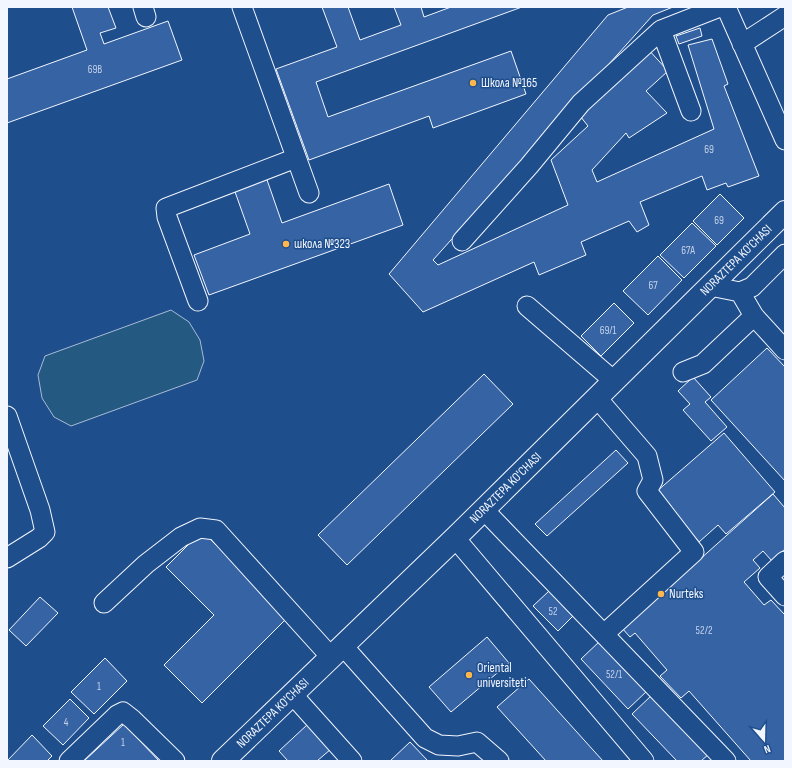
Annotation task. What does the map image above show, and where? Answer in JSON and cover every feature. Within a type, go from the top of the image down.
[{"type":"main road","name":"NORAZTEPA KO'CHASI","points":[[223,761],[455,538],[785,212]]},
{"type":"street","points":[[242,7],[309,193]]},
{"type":"street","points":[[462,242],[529,166],[581,103],[661,30],[720,7]]},
{"type":"street","points":[[726,7],[785,140]]},
{"type":"street","points":[[742,44],[785,16]]},
{"type":"street","points":[[661,30],[691,111]]},
{"type":"street","points":[[198,300],[167,217],[166,208],[296,158]]},
{"type":"street","points":[[710,286],[740,292],[752,287],[785,254]]},
{"type":"street","points":[[740,292],[754,316],[785,350]]},
{"type":"street","points":[[527,306],[614,381]]},
{"type":"street","points":[[683,372],[702,364],[754,316]]},
{"type":"street","points":[[597,398],[647,456],[653,480],[647,491],[694,552],[604,634]]},
{"type":"street","points":[[7,416],[40,510],[45,532],[40,538],[7,558]]},
{"type":"street","points":[[483,510],[726,761]]},
{"type":"street","points":[[104,603],[146,564],[181,537],[200,528],[216,530],[425,738],[439,745],[458,746],[477,742],[499,761]]},
{"type":"street","points":[[455,538],[644,761]]},
{"type":"street","points":[[785,561],[768,577],[785,596]]},
{"type":"street","points":[[292,694],[352,761]]},
{"type":"street","points":[[69,761],[122,712],[132,719],[175,761]]},
{"type":"shaded area","points":[[171,310],[189,322],[200,340],[204,361],[197,380],[71,426],[54,417],[42,398],[38,375],[45,356]]},
{"type":"building","points":[[72,7],[108,7],[116,28],[100,33],[104,44],[168,21],[182,60],[7,123],[7,79],[87,50]]},
{"type":"building","name":"Школа №165","points":[[322,7],[348,7],[360,40],[401,25],[394,7],[421,7],[424,17],[451,7],[522,7],[316,82],[328,117],[511,51],[526,94],[433,128],[429,116],[309,160],[276,69],[337,47]]},
{"type":"building","points":[[628,7],[673,7],[653,15],[433,260],[438,265],[568,205],[551,160],[588,126],[580,116],[647,48],[668,71],[646,91],[667,113],[629,138],[626,133],[592,170],[597,182],[714,129],[688,45],[712,39],[728,84],[724,86],[759,176],[728,187],[726,183],[707,190],[702,176],[640,202],[649,225],[637,232],[629,221],[581,242],[586,255],[539,275],[534,262],[423,312],[389,274],[608,15]]},
{"type":"building","points":[[700,28],[702,36],[679,44],[676,36]]},
{"type":"building","name":"школа №323","points":[[266,177],[282,223],[389,184],[403,225],[209,295],[194,255],[250,234],[234,189]]},
{"type":"building","points":[[720,194],[744,218],[717,245],[693,221]]},
{"type":"building","points":[[692,223],[716,246],[684,278],[660,255]]},
{"type":"building","points":[[658,256],[682,280],[648,315],[623,291]]},
{"type":"building","points":[[614,303],[634,323],[601,356],[581,336]]},
{"type":"building","points":[[767,348],[785,367],[785,481],[711,400]]},
{"type":"building","points":[[484,374],[513,404],[347,565],[318,535]]},
{"type":"building","points":[[693,377],[711,397],[705,402],[727,427],[711,441],[683,410],[690,404],[678,391]]},
{"type":"building","points":[[724,433],[775,492],[726,534],[718,525],[699,542],[656,492]]},
{"type":"building","points":[[616,450],[628,463],[547,536],[535,524]]},
{"type":"building","points":[[773,494],[785,508],[785,549],[772,561],[763,551],[753,560],[760,568],[744,582],[764,605],[771,600],[784,614],[785,613],[785,761],[751,761],[689,691],[681,698],[660,676],[667,670],[635,633],[630,637],[621,627],[661,594]]},
{"type":"building","points":[[202,531],[288,617],[202,703],[164,665],[214,615],[166,567]]},
{"type":"building","points":[[549,591],[573,616],[558,631],[533,606]]},
{"type":"building","points":[[40,597],[58,613],[26,646],[9,630]]},
{"type":"building","name":"Oriental universiteti","points":[[487,637],[509,663],[451,712],[429,687]]},
{"type":"building","points":[[601,640],[648,690],[628,709],[581,659]]},
{"type":"building","points":[[105,658],[127,681],[94,714],[71,692]]},
{"type":"building","points":[[529,679],[603,761],[546,761],[497,707]]},
{"type":"building","points":[[652,695],[709,754],[701,761],[677,761],[632,714]]},
{"type":"building","points":[[70,699],[89,718],[63,745],[43,726]]},
{"type":"building","points":[[124,724],[159,761],[84,761]]},
{"type":"building","points":[[308,724],[331,749],[317,761],[288,761],[279,751]]},
{"type":"building","points":[[32,735],[52,756],[47,761],[7,761]]},
{"type":"building","points":[[410,742],[428,761],[390,761]]},
{"type":"place","name":"Школа №165","points":[[473,83]]},
{"type":"place","name":"школа №323","points":[[286,244]]},
{"type":"place","name":"Nurteks","points":[[661,594]]},
{"type":"place","name":"Oriental universiteti","points":[[469,675]]}]
